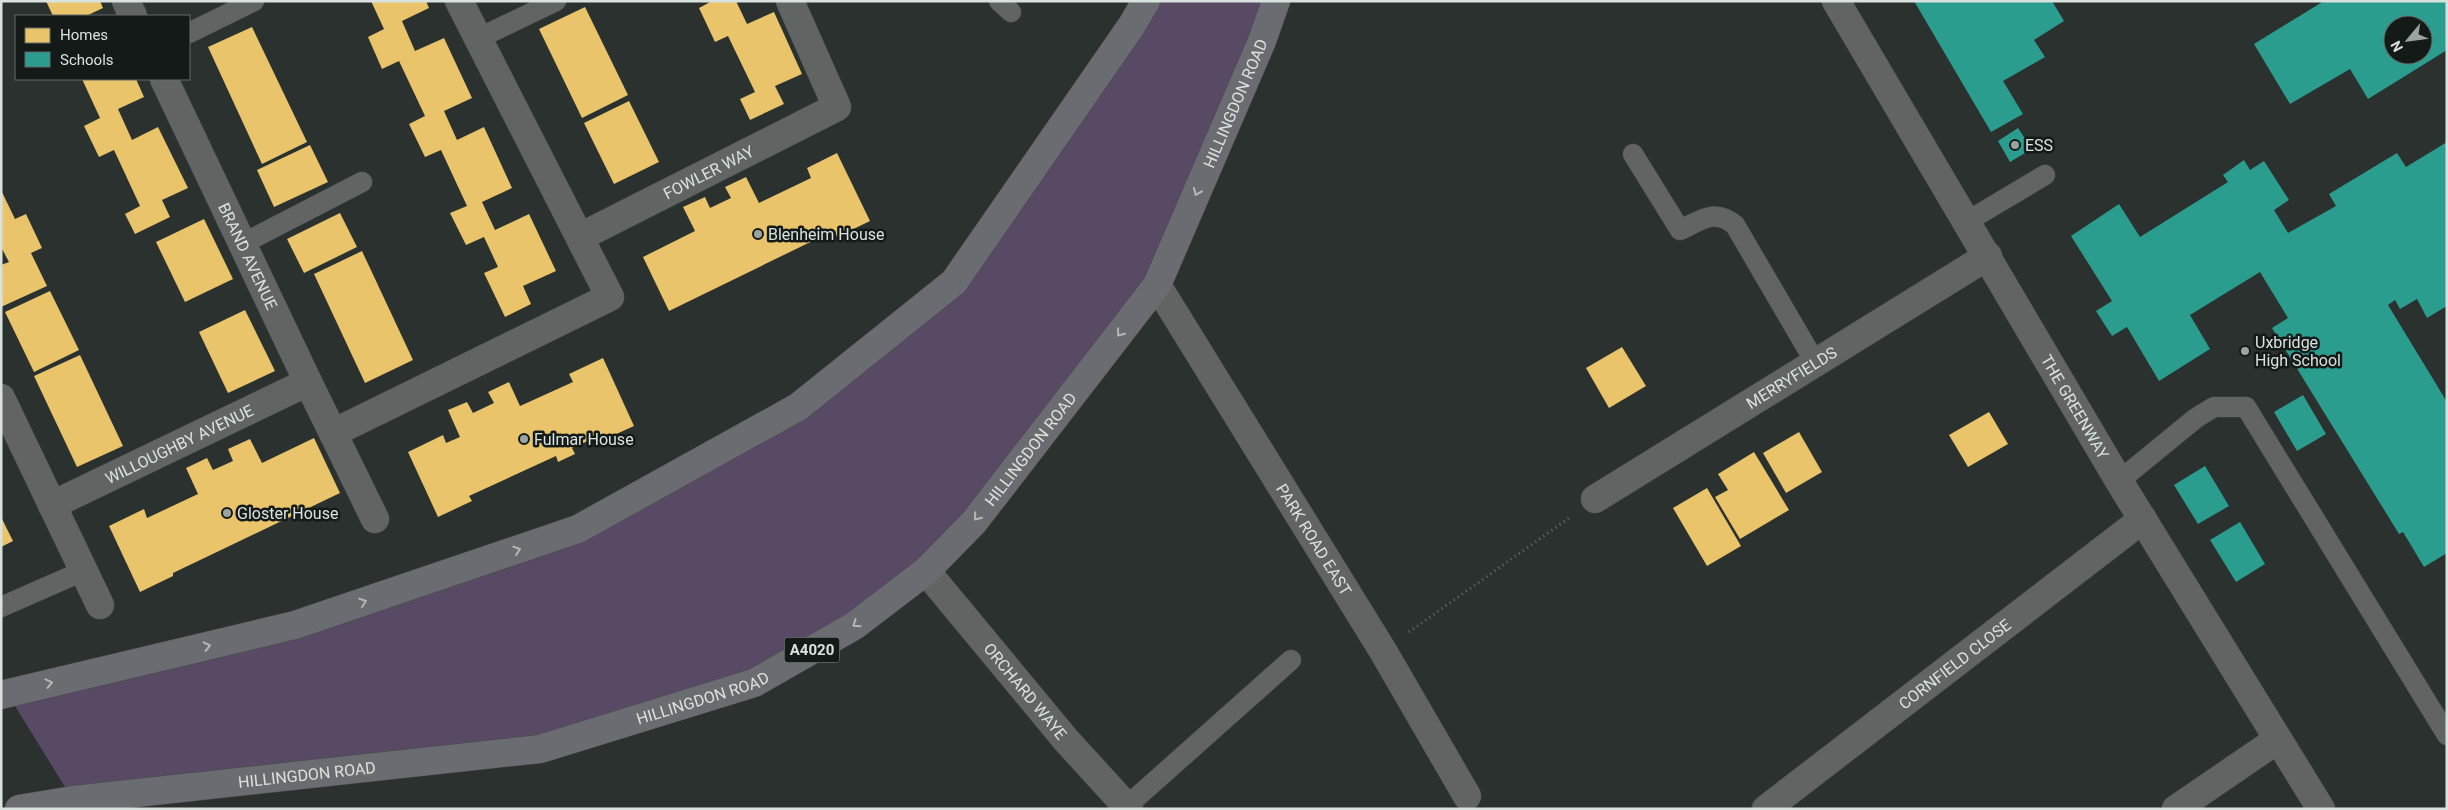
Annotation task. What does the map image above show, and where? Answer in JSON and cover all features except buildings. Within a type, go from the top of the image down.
[{"type":"main road","points":[[1132,25],[1146,1]]},
{"type":"main road","points":[[1,695],[295,625],[578,529],[798,407],[954,282],[1132,25],[1151,1]]},
{"type":"main road","name":"A4020","points":[[1262,41],[1268,12],[1268,1]]},
{"type":"main road","name":"HILLINGDON ROAD","points":[[19,809],[73,800],[540,749],[754,683],[854,626],[926,571],[974,522],[1157,285],[1262,41],[1276,1]]},
{"type":"street","points":[[126,1],[133,15]]},
{"type":"street","points":[[334,433],[610,297],[458,1]]},
{"type":"street","name":"FOWLER WAY","points":[[580,237],[838,107],[790,1]]},
{"type":"street","name":"THE GREENWAY","points":[[1836,1],[2119,481],[2321,809]]},
{"type":"street","name":"BRAND AVENUE","points":[[164,80],[375,519]]},
{"type":"street","name":"MERRYFIELDS","points":[[1596,499],[1988,256]]},
{"type":"street","name":"PARK ROAD EAST","points":[[1157,285],[1383,651],[1467,796]]},
{"type":"street","name":"WILLOUGHBY AVENUE","points":[[52,505],[308,382]]},
{"type":"street","points":[[1,398],[100,605]]},
{"type":"street","name":"CORNFIELD CLOSE","points":[[1766,809],[2144,519]]},
{"type":"street","name":"ORCHARD WAYE","points":[[926,571],[1066,740],[1128,808]]},
{"type":"street","points":[[2176,809],[2277,740]]},
{"type":"lane","points":[[190,33],[254,1]]},
{"type":"lane","points":[[477,39],[556,1]]},
{"type":"lane","points":[[1633,154],[1680,230],[1712,215],[1725,217],[1735,225],[1815,362]]},
{"type":"lane","points":[[1966,222],[2045,175]]},
{"type":"lane","points":[[242,244],[362,182]]},
{"type":"lane","points":[[2119,481],[2208,410],[2214,407],[2246,407],[2447,735]]},
{"type":"lane","points":[[1,607],[83,571]]},
{"type":"lane","points":[[1128,808],[1291,660]]},
{"type":"path","points":[[1383,651],[1596,499]]},
{"type":"shaded area","points":[[1151,1],[1267,1],[1157,285],[974,522],[754,683],[540,749],[73,800],[7,693],[295,625],[578,529],[798,407],[954,282]]},
{"type":"place","name":"ESS","points":[[2015,145]]},
{"type":"place","name":"Blenheim House","points":[[758,234]]},
{"type":"place","name":"Uxbridge High School","points":[[2245,351]]},
{"type":"place","name":"Fulmar House","points":[[524,439]]},
{"type":"place","name":"Gloster House","points":[[227,513]]}]
